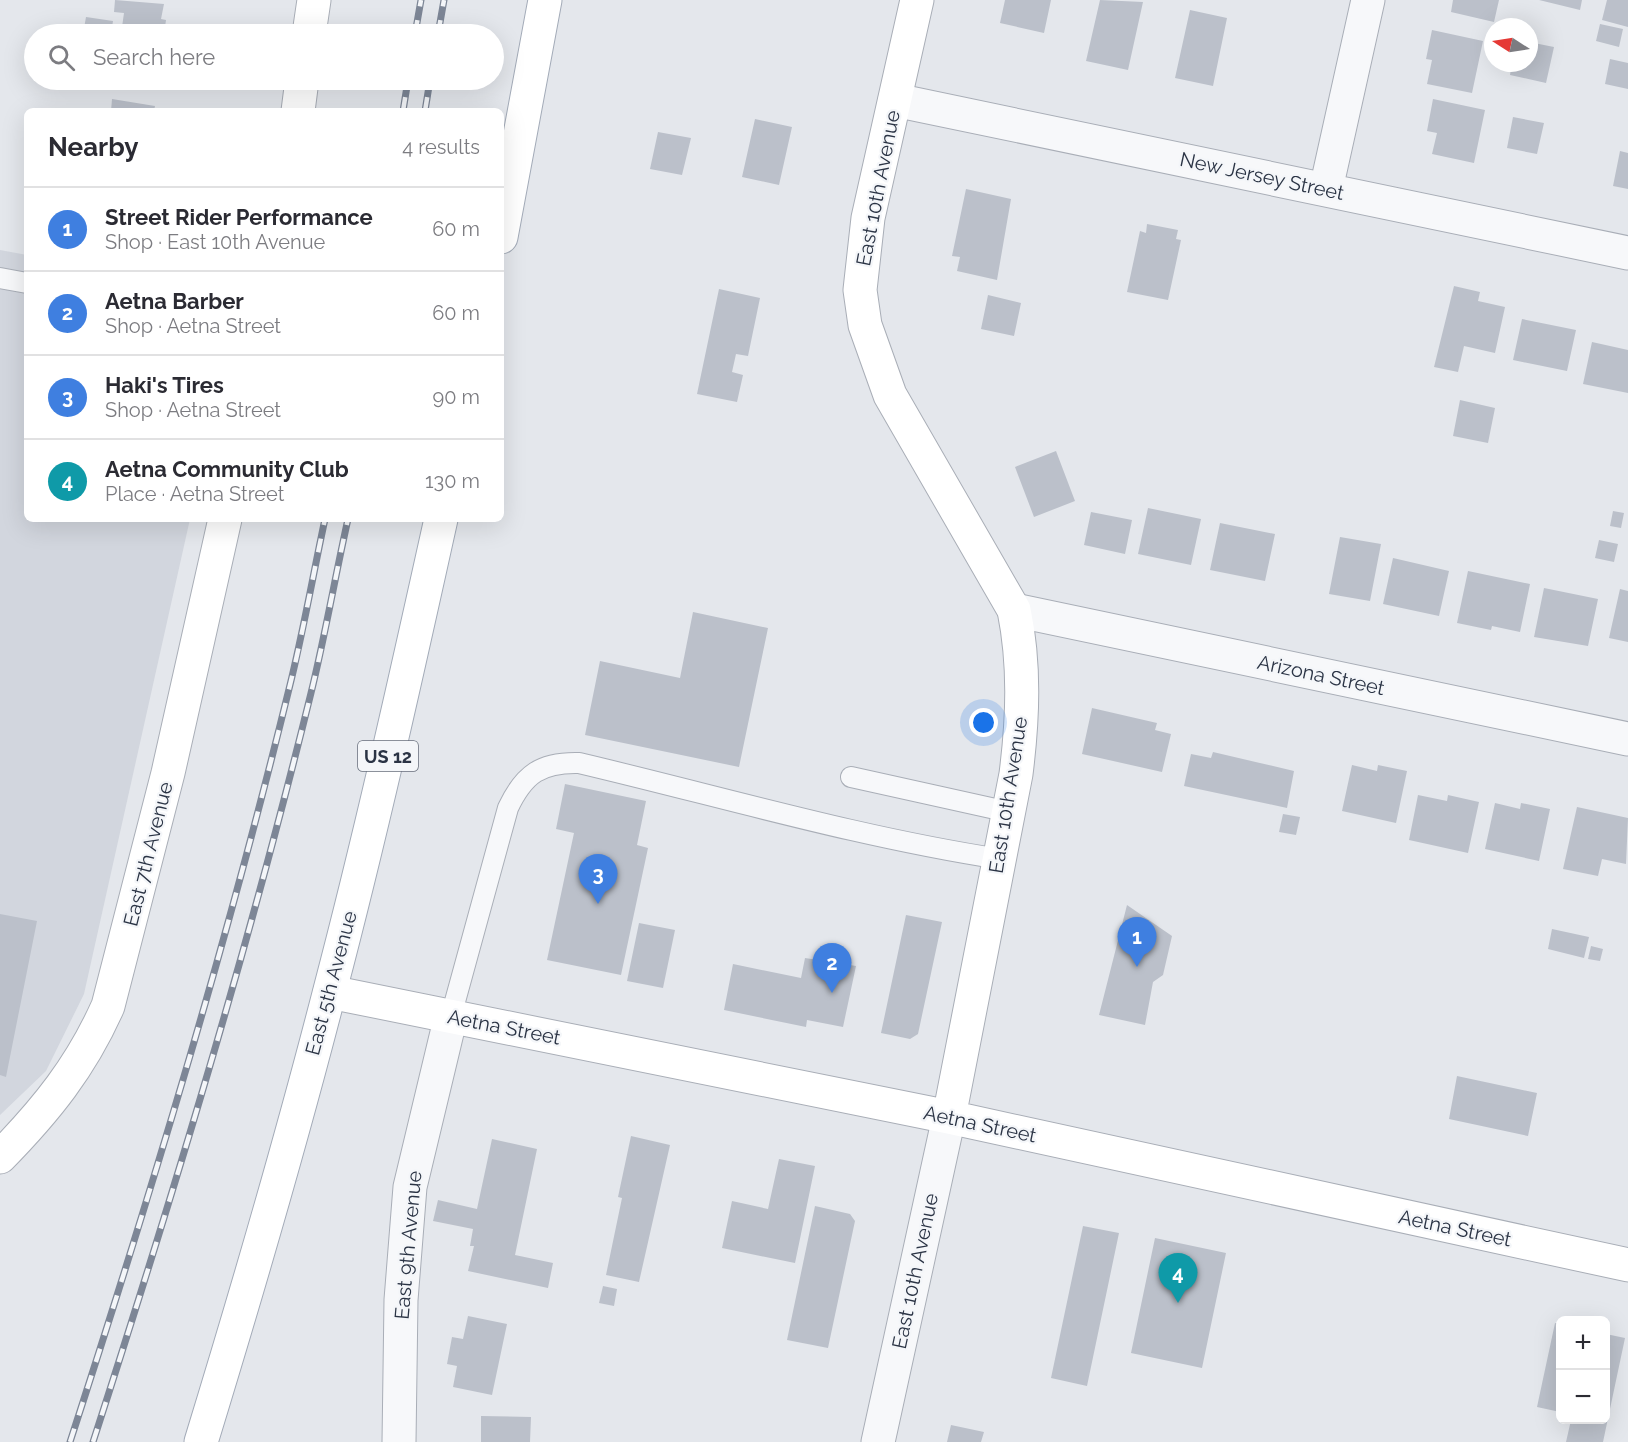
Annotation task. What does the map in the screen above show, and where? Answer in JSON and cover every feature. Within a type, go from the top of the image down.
[{"type":"street","points":[[310,24],[314,0]]},
{"type":"street","points":[[504,221],[545,0]]},
{"type":"street","name":"East 10th Avenue","points":[[878,1442],[949,1117],[1009,812],[1021,733],[1023,684],[1022,649],[1014,610],[890,394],[865,325],[860,290],[862,254],[917,0]]},
{"type":"street","points":[[1326,189],[1368,0]]},
{"type":"street","points":[[298,108],[301,90]]},
{"type":"street","name":"New Jersey Street","points":[[895,100],[1628,253]]},
{"type":"street","name":"East 7th Avenue","points":[[0,1157],[31,1125],[75,1071],[92,1042],[108,1006],[168,773],[224,522]]},
{"type":"street","name":"East 5th Avenue","points":[[201,1442],[251,1278],[330,992],[385,770],[440,522]]},
{"type":"street","name":"Arizona Street","points":[[1014,610],[1628,739]]},
{"type":"street","name":"Aetna Street","points":[[330,992],[949,1117],[1628,1265]]},
{"type":"street","name":"East 9th Avenue","points":[[399,1442],[401,1300],[410,1187],[451,1016]]},
{"type":"lane","points":[[0,278],[24,282]]},
{"type":"lane","points":[[451,1016],[508,808],[519,787],[534,773],[556,762],[579,763],[777,812],[953,852],[1000,859]]},
{"type":"lane","points":[[851,777],[1009,812]]},
{"type":"shaded area","points":[[0,250],[24,254],[24,522],[189,522],[84,994],[46,1071],[0,1115]]},
{"type":"building","points":[[115,0],[164,4],[161,19],[166,20],[165,24],[122,24],[124,13],[114,12]]},
{"type":"building","points":[[1005,0],[1051,0],[1044,33],[1000,23]]},
{"type":"building","points":[[1100,0],[1143,2],[1128,70],[1086,61]]},
{"type":"building","points":[[1453,0],[1499,0],[1495,18],[1484,20],[1451,12]]},
{"type":"building","points":[[1539,0],[1582,0],[1580,10]]},
{"type":"building","points":[[1607,0],[1628,0],[1628,27],[1602,20]]},
{"type":"building","points":[[1190,10],[1227,18],[1213,86],[1175,78]]},
{"type":"building","points":[[86,17],[113,21],[113,24],[85,24]]},
{"type":"building","points":[[1600,24],[1623,29],[1619,47],[1596,41]]},
{"type":"building","points":[[1432,30],[1483,41],[1472,93],[1427,84],[1432,60],[1426,59]]},
{"type":"building","points":[[1538,44],[1554,47],[1546,83],[1510,75],[1510,72],[1538,72]]},
{"type":"building","points":[[1610,59],[1628,63],[1628,89],[1605,84]]},
{"type":"building","points":[[112,99],[155,106],[155,108],[111,108]]},
{"type":"building","points":[[1433,99],[1485,110],[1474,163],[1432,154],[1437,133],[1427,131]]},
{"type":"building","points":[[1513,117],[1544,123],[1537,154],[1507,148]]},
{"type":"building","points":[[755,119],[792,127],[779,185],[742,177]]},
{"type":"building","points":[[658,132],[691,138],[682,175],[650,169]]},
{"type":"building","points":[[1620,151],[1628,153],[1628,189],[1613,186]]},
{"type":"building","points":[[966,189],[1011,199],[997,280],[957,271],[960,257],[952,256]]},
{"type":"building","points":[[1147,224],[1178,230],[1176,239],[1181,240],[1168,300],[1127,292],[1140,231],[1146,233]]},
{"type":"building","points":[[1454,286],[1480,292],[1478,301],[1505,307],[1495,353],[1464,346],[1458,372],[1434,367]]},
{"type":"building","points":[[719,289],[760,298],[748,356],[736,354],[732,372],[743,375],[737,402],[697,394]]},
{"type":"building","points":[[988,295],[1021,303],[1014,336],[981,329]]},
{"type":"building","points":[[1522,319],[1576,330],[1567,371],[1513,360]]},
{"type":"building","points":[[1592,342],[1628,350],[1628,393],[1583,384]]},
{"type":"building","points":[[1460,400],[1495,408],[1488,443],[1453,436]]},
{"type":"building","points":[[1056,451],[1075,501],[1034,517],[1015,467]]},
{"type":"building","points":[[1148,508],[1201,519],[1191,565],[1138,554]]},
{"type":"building","points":[[1613,511],[1624,513],[1621,528],[1610,526]]},
{"type":"building","points":[[1091,512],[1132,520],[1125,554],[1084,545]]},
{"type":"building","points":[[1220,523],[1275,534],[1265,581],[1210,570]]},
{"type":"building","points":[[1340,537],[1381,544],[1370,601],[1329,594]]},
{"type":"building","points":[[1599,540],[1618,544],[1614,562],[1595,558]]},
{"type":"building","points":[[1393,558],[1449,571],[1439,616],[1383,604]]},
{"type":"building","points":[[1468,571],[1530,584],[1520,632],[1492,626],[1491,630],[1457,623]]},
{"type":"building","points":[[1544,588],[1598,599],[1588,646],[1534,637]]},
{"type":"building","points":[[1620,589],[1628,591],[1628,642],[1609,638]]},
{"type":"building","points":[[693,612],[768,628],[739,767],[585,735],[600,661],[680,678]]},
{"type":"building","points":[[1092,708],[1157,723],[1155,730],[1171,734],[1162,772],[1082,754]]},
{"type":"building","points":[[1213,752],[1294,771],[1287,808],[1184,786],[1191,754],[1211,758]]},
{"type":"building","points":[[1352,765],[1377,771],[1378,765],[1407,771],[1396,823],[1342,811]]},
{"type":"building","points":[[565,784],[646,801],[637,845],[648,848],[621,975],[547,960],[574,833],[556,829]]},
{"type":"building","points":[[1418,795],[1447,801],[1448,795],[1479,802],[1468,853],[1409,840]]},
{"type":"building","points":[[1495,803],[1520,809],[1521,803],[1550,809],[1539,861],[1485,849]]},
{"type":"building","points":[[1577,807],[1628,818],[1626,864],[1602,859],[1598,876],[1563,869]]},
{"type":"building","points":[[1283,814],[1300,817],[1296,835],[1279,832]]},
{"type":"building","points":[[1127,905],[1172,936],[1163,975],[1153,982],[1145,1025],[1099,1015]]},
{"type":"building","points":[[0,914],[37,921],[6,1077],[0,1075]]},
{"type":"building","points":[[906,915],[942,922],[918,1034],[910,1039],[881,1033]]},
{"type":"building","points":[[639,923],[675,930],[663,988],[627,981]]},
{"type":"building","points":[[1552,929],[1589,937],[1584,958],[1548,949]]},
{"type":"building","points":[[1591,946],[1603,949],[1600,961],[1588,959]]},
{"type":"building","points":[[805,958],[856,966],[843,1027],[807,1020],[806,1027],[724,1010],[733,964],[801,978]]},
{"type":"building","points":[[1457,1076],[1537,1093],[1528,1136],[1449,1119]]},
{"type":"building","points":[[631,1136],[670,1145],[639,1282],[606,1275],[622,1198],[618,1197]]},
{"type":"building","points":[[492,1139],[537,1149],[515,1255],[553,1263],[548,1288],[468,1271],[474,1246],[470,1246],[473,1229],[433,1221],[438,1200],[477,1209]]},
{"type":"building","points":[[779,1159],[815,1166],[795,1263],[722,1248],[732,1201],[768,1209]]},
{"type":"building","points":[[815,1206],[850,1214],[855,1221],[828,1348],[787,1340]]},
{"type":"building","points":[[1083,1226],[1119,1233],[1087,1386],[1051,1378]]},
{"type":"building","points":[[1155,1238],[1226,1253],[1202,1368],[1131,1353]]},
{"type":"building","points":[[603,1286],[617,1289],[614,1306],[599,1303]]},
{"type":"building","points":[[468,1316],[507,1324],[492,1395],[453,1387],[457,1366],[447,1364],[452,1337],[463,1339]]},
{"type":"building","points":[[1555,1323],[1556,1323],[1556,1411],[1537,1407]]},
{"type":"building","points":[[1610,1335],[1625,1338],[1610,1409]]},
{"type":"building","points":[[481,1416],[531,1417],[530,1442],[481,1442]]},
{"type":"building","points":[[1570,1424],[1607,1424],[1603,1442],[1566,1442]]},
{"type":"building","points":[[951,1425],[984,1432],[981,1442],[947,1442]]},
{"type":"railway","points":[[417,24],[421,0]]},
{"type":"railway","points":[[440,24],[444,0]]},
{"type":"railway","points":[[403,108],[406,90]]},
{"type":"railway","points":[[425,108],[428,90]]},
{"type":"railway","points":[[70,1442],[159,1161],[240,879],[294,668],[324,522]]},
{"type":"railway","points":[[93,1442],[181,1163],[262,882],[311,693],[347,522]]},
{"type":"place","name":"Haki's Tires","points":[[598,904]]},
{"type":"place","name":"Street Rider Performance","points":[[1137,967]]},
{"type":"place","name":"Aetna Barber","points":[[832,993]]},
{"type":"place","name":"Aetna Community Club","points":[[1178,1303]]}]
